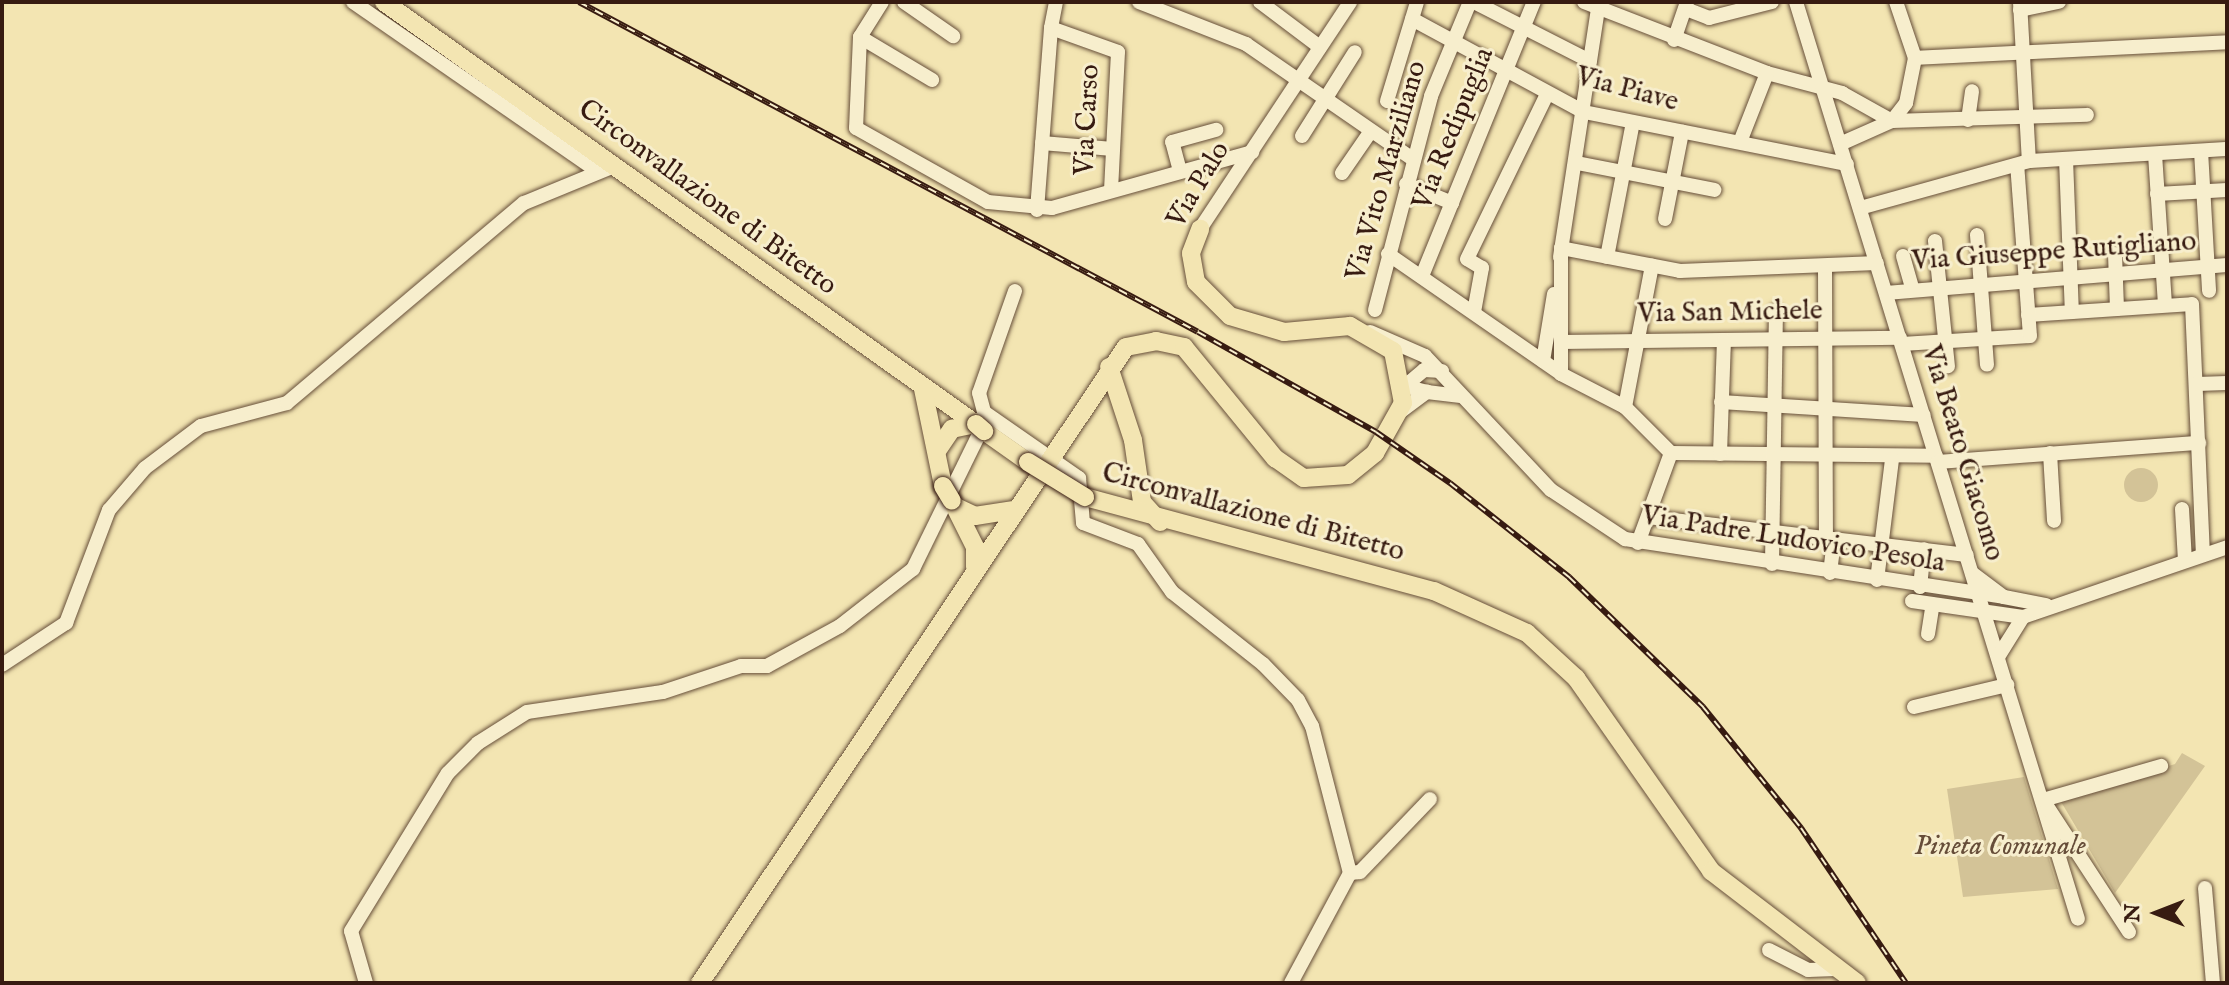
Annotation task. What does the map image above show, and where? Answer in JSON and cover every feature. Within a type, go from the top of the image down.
[{"type":"main road","name":"Circonvallazione di Bitetto","points":[[384,2],[605,169],[922,386],[983,423],[1028,462],[1085,497],[1160,522],[1434,591],[1527,633],[1598,706],[1711,871],[1857,983]]},
{"type":"main road","name":"Via Palo","points":[[1200,229],[1191,253],[1196,282],[1230,316],[1267,330],[1370,332]]},
{"type":"main road","points":[[700,983],[975,567],[982,548],[1013,510],[1084,405],[1108,385],[1136,343],[1184,347],[1284,467],[1315,480],[1338,479],[1368,462],[1400,412],[1405,386],[1393,351],[1370,332]]},
{"type":"main road","points":[[1108,385],[1128,424],[1142,502],[1160,522]]},
{"type":"main road","points":[[922,386],[937,451],[954,502],[982,548]]},
{"type":"main road","points":[[937,451],[952,429],[983,423]]},
{"type":"main road","points":[[1106,506],[1127,500],[1137,477]]},
{"type":"main road","points":[[954,502],[1013,510]]},
{"type":"street","points":[[353,2],[605,169]]},
{"type":"street","points":[[882,2],[864,31],[856,128],[988,202],[1037,210],[1252,152]]},
{"type":"street","points":[[904,2],[953,36]]},
{"type":"street","points":[[1037,210],[1051,28],[1056,2]]},
{"type":"street","points":[[1139,2],[1246,44],[1413,159]]},
{"type":"street","points":[[1260,2],[1320,47]]},
{"type":"street","name":"Via Palo","points":[[1200,229],[1350,2]]},
{"type":"street","points":[[1387,101],[1417,2]]},
{"type":"street","points":[[1472,2],[1590,61]]},
{"type":"street","name":"Via Vito Marziliano","points":[[1375,310],[1413,159],[1452,45],[1472,2]]},
{"type":"street","name":"Via Redipuglia","points":[[1422,276],[1534,2]]},
{"type":"street","points":[[1674,40],[1686,5],[1704,18],[1744,6],[1772,2]]},
{"type":"street","points":[[1892,121],[1906,103],[1915,58],[1896,2]]},
{"type":"street","points":[[1543,361],[1584,112],[1590,61],[1591,5],[1674,40],[1767,73],[1823,88],[1892,121]]},
{"type":"street","name":"Via Beato Giacomo","points":[[1801,5],[1823,88],[2078,919]]},
{"type":"street","points":[[2058,5],[2020,6],[2027,118],[2023,163],[2028,315],[2192,304],[2203,555]]},
{"type":"street","name":"Via Piave","points":[[1412,19],[1505,74],[1584,112],[1847,164]]},
{"type":"street","name":"Via Carso","points":[[1051,28],[1118,52],[1111,191]]},
{"type":"street","points":[[864,31],[932,80]]},
{"type":"street","points":[[1915,58],[2226,42]]},
{"type":"street","points":[[1302,136],[1355,52]]},
{"type":"street","points":[[1740,142],[1767,73]]},
{"type":"street","points":[[1968,120],[1972,91]]},
{"type":"street","points":[[1474,312],[1482,268],[1467,259],[1547,94]]},
{"type":"street","points":[[1840,144],[1892,121],[2087,115]]},
{"type":"street","points":[[1607,257],[1633,122]]},
{"type":"street","points":[[1180,171],[1172,142],[1216,130]]},
{"type":"street","points":[[1342,173],[1371,131]]},
{"type":"street","points":[[1665,219],[1682,132]]},
{"type":"street","points":[[1042,143],[1113,149]]},
{"type":"street","points":[[1860,208],[2023,163],[2227,149]]},
{"type":"street","points":[[2201,151],[2209,291]]},
{"type":"street","points":[[2155,154],[2165,305]]},
{"type":"street","points":[[2066,159],[2072,312]]},
{"type":"street","points":[[1577,163],[1714,190]]},
{"type":"street","points":[[2,665],[66,623],[109,510],[145,468],[201,426],[287,403],[503,219],[605,169]]},
{"type":"street","points":[[1406,184],[1452,203]]},
{"type":"street","points":[[2157,194],[2227,190]]},
{"type":"street","points":[[1977,235],[1987,365]]},
{"type":"street","points":[[1935,241],[1948,366]]},
{"type":"street","points":[[1561,248],[1652,266],[1825,267],[1877,263]]},
{"type":"street","points":[[1561,248],[1561,374]]},
{"type":"street","points":[[1388,254],[1561,374],[1625,407],[1671,453],[1937,459],[2199,443]]},
{"type":"street","points":[[2115,254],[2117,309]]},
{"type":"street","points":[[1903,256],[1912,288]]},
{"type":"street","name":"Via Giuseppe Rutigliano","points":[[1886,293],[2026,277],[2227,265]]},
{"type":"street","points":[[1625,407],[1652,266]]},
{"type":"street","points":[[1825,267],[1830,573]]},
{"type":"street","points":[[366,983],[351,931],[448,773],[478,743],[527,712],[663,692],[741,666],[767,666],[840,626],[913,569],[983,423],[979,393],[1015,291]]},
{"type":"street","points":[[1772,564],[1777,531],[1776,311]]},
{"type":"street","name":"Via San Michele","points":[[1561,342],[1827,337],[1901,341],[1984,339],[2030,336],[2028,315]]},
{"type":"street","name":"Via Padre Ludovico Pesola","points":[[1370,332],[1409,346],[1442,371],[1461,396],[1572,510],[1638,543],[1980,597],[2004,597]]},
{"type":"street","points":[[1720,454],[1724,340]]},
{"type":"street","points":[[1405,386],[1424,370],[1442,371]]},
{"type":"street","points":[[2197,384],[2227,383]]},
{"type":"street","points":[[1405,386],[1461,396]]},
{"type":"street","points":[[1400,412],[1427,392]]},
{"type":"street","points":[[1721,402],[1924,415]]},
{"type":"street","points":[[983,423],[1049,457],[1079,478],[1083,523],[1138,544],[1182,602],[1298,700],[1323,761],[1350,873],[1291,983]]},
{"type":"street","points":[[1638,543],[1671,453]]},
{"type":"street","points":[[2050,453],[2054,521]]},
{"type":"street","points":[[1877,580],[1892,459]]},
{"type":"street","points":[[2182,509],[2185,561]]},
{"type":"street","points":[[1648,517],[1967,555]]},
{"type":"street","points":[[1912,601],[1985,614],[2023,617],[2227,547]]},
{"type":"street","points":[[1920,587],[1924,549]]},
{"type":"street","points":[[1972,573],[2004,597],[2050,606]]},
{"type":"street","points":[[1928,634],[1933,604]]},
{"type":"street","points":[[1998,657],[2023,617]]},
{"type":"street","points":[[1914,707],[2007,685]]},
{"type":"street","points":[[2129,932],[2043,800],[2161,766]]},
{"type":"street","points":[[1350,873],[1360,872],[1430,799]]},
{"type":"street","points":[[2205,888],[2213,983]]},
{"type":"street","points":[[1769,950],[1808,970],[1836,969]]},
{"type":"green space","points":[[2141,468],[2153,473],[2158,485],[2153,497],[2141,502],[2129,497],[2124,485],[2129,473]]},
{"type":"green space","points":[[2182,753],[2205,766],[2115,893],[2060,800],[2175,764]]},
{"type":"green space","name":"Pineta Comunale","points":[[2024,777],[2058,889],[1963,897],[1947,789]]},
{"type":"railway","points":[[579,2],[1198,332],[1376,432],[1450,483],[1569,577],[1703,707],[1801,828],[1906,983]]}]
